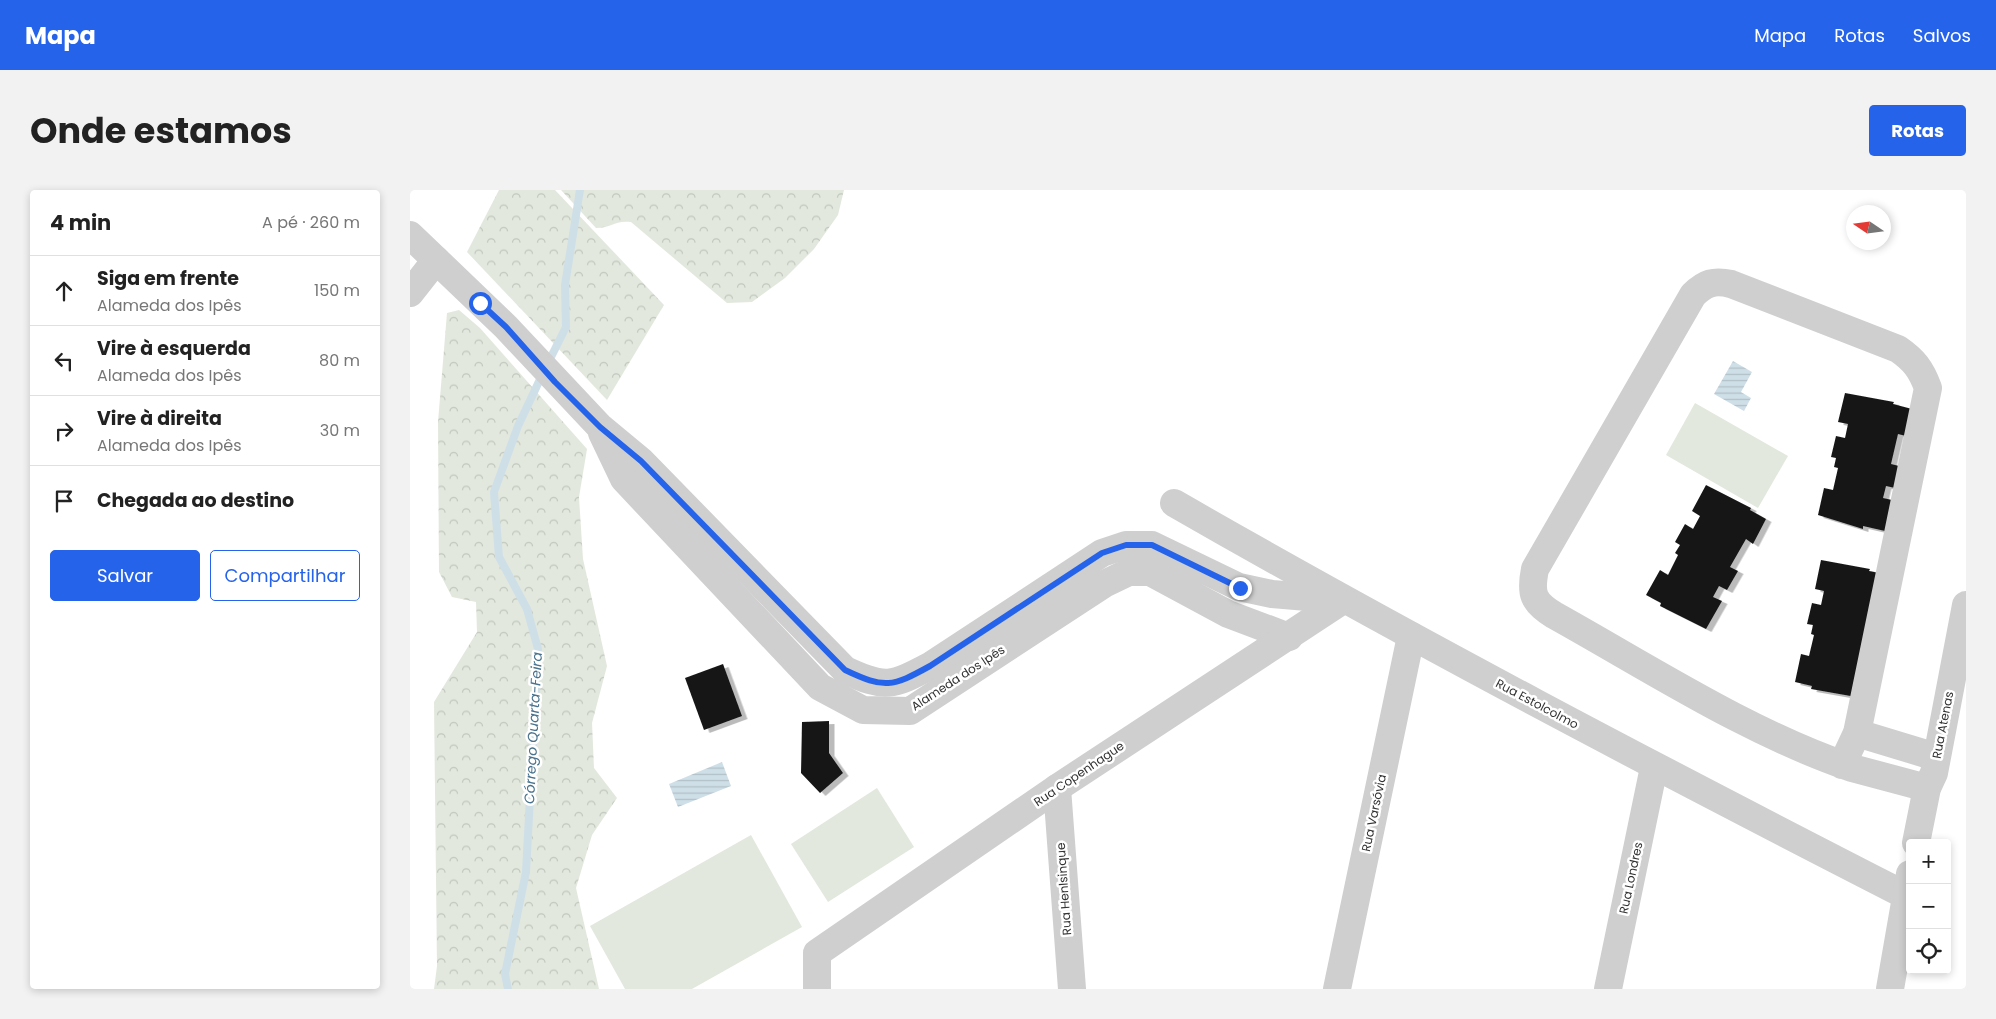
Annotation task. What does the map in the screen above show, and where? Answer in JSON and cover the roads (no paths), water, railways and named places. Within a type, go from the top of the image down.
[{"type":"street","name":"Alameda dos Ipês","points":[[412,240],[436,260],[506,327],[555,382],[600,427],[641,461],[845,670],[872,683],[901,682],[930,666],[1102,553],[1126,545],[1152,545],[1240,588],[1272,594],[1343,600]]},
{"type":"street","points":[[410,293],[436,260]]},
{"type":"street","points":[[1842,764],[1857,733],[1928,388],[1922,372],[1913,359],[1898,349],[1731,284],[1719,281],[1703,285],[1692,295],[1535,569],[1532,582],[1534,595],[1539,606],[1554,615],[1727,712],[1797,747],[1842,764],[1927,788]]},
{"type":"street","name":"Alameda dos Ipês","points":[[600,427],[624,479],[820,687],[863,710],[910,710],[1104,584],[1128,572],[1150,572]]},
{"type":"street","name":"Rua Estolcolmo","points":[[1174,503],[1343,600],[1654,767],[1906,883]]},
{"type":"street","points":[[1152,545],[1150,572],[1255,626],[1289,637]]},
{"type":"street","points":[[1255,626],[1272,594]]},
{"type":"street","name":"Rua Copenhague","points":[[817,989],[817,953],[1057,788],[1343,600]]},
{"type":"street","name":"Rua Atenas","points":[[1917,839],[1927,788],[1934,773],[1966,605]]},
{"type":"street","name":"Rua Varsóvia","points":[[1337,989],[1411,636]]},
{"type":"street","points":[[820,687],[845,670]]},
{"type":"street","points":[[901,682],[910,710]]},
{"type":"street","points":[[1857,733],[1936,757]]},
{"type":"street","name":"Rua Londres","points":[[1608,989],[1654,767]]},
{"type":"street","name":"Rua Henlsinque","points":[[1057,788],[1072,989]]},
{"type":"street","points":[[1890,989],[1906,896]]},
{"type":"waterway","name":"Córrego Quarta-Feira","points":[[548,363],[566,327],[565,285],[580,190]]},
{"type":"waterway","name":"Córrego Quarta-Feira","points":[[508,989],[505,974],[526,872],[538,649],[527,609],[499,557],[494,492],[518,426],[543,373]]}]
